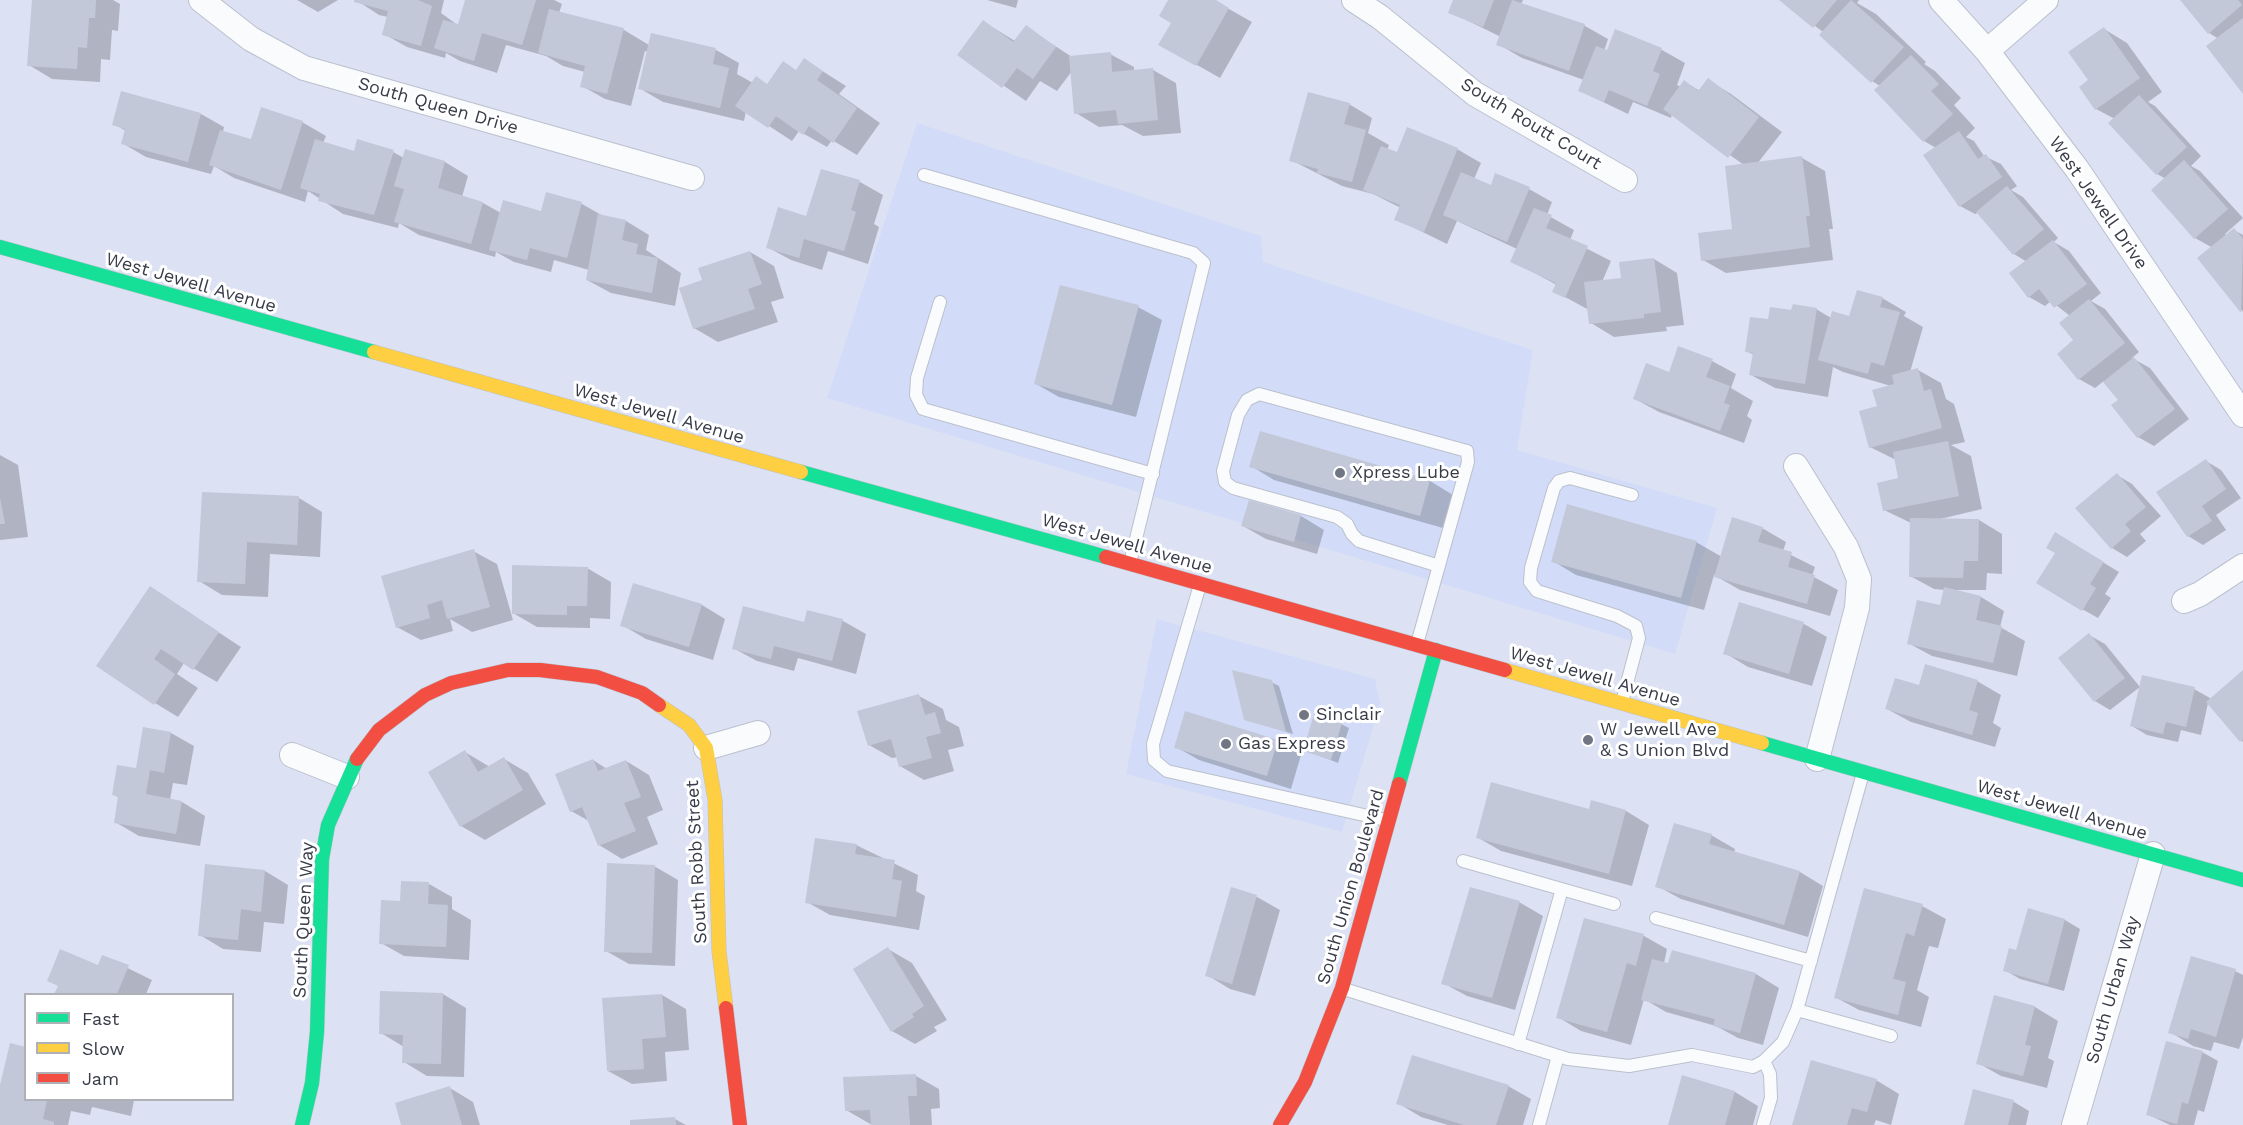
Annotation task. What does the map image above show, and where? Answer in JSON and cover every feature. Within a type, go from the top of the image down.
[{"type":"main road","name":"West Jewell Avenue","points":[[0,247],[1436,650],[2243,880]]},
{"type":"main road","name":"South Union Boulevard","points":[[1280,1125],[1305,1082],[1342,988],[1436,650]]},
{"type":"main road","name":"South Robb Street","points":[[508,670],[568,672],[619,684],[642,693],[689,725],[706,748],[714,800],[719,951],[740,1125]]},
{"type":"main road","name":"South Queen Way","points":[[302,1125],[312,1083],[317,1032],[322,859],[328,825],[347,777],[360,753],[379,730],[425,695],[451,683],[508,670]]},
{"type":"street","name":"South Queen Drive","points":[[201,0],[251,39],[304,68],[692,178]]},
{"type":"street","name":"South Routt Court","points":[[1354,0],[1380,17],[1474,94],[1625,180]]},
{"type":"street","name":"West Jewell Drive","points":[[1941,0],[1987,51],[2077,169],[2243,415]]},
{"type":"street","points":[[1987,51],[2046,0]]},
{"type":"street","points":[[1796,466],[1846,547],[1858,579],[1857,608],[1817,759]]},
{"type":"street","points":[[2184,601],[2200,594],[2243,566]]},
{"type":"street","points":[[706,748],[758,733]]},
{"type":"street","points":[[292,755],[347,777]]},
{"type":"street","name":"South Urban Way","points":[[2074,1125],[2153,854]]},
{"type":"lane","points":[[924,175],[1193,253],[1204,263],[1130,564]]},
{"type":"lane","points":[[940,302],[918,378],[916,395],[923,409],[1153,474]]},
{"type":"lane","points":[[1416,645],[1468,462],[1467,451],[1259,394],[1247,400],[1238,415],[1223,471],[1225,482],[1233,488],[1337,517],[1347,524],[1359,541],[1438,566]]},
{"type":"lane","points":[[1622,703],[1640,638],[1636,626],[1617,616],[1538,591],[1530,582],[1531,568],[1558,481],[1570,478],[1632,495]]},
{"type":"lane","points":[[1200,584],[1153,744],[1154,760],[1167,771],[1389,821]]},
{"type":"lane","points":[[1342,988],[1558,1056],[1629,1066],[1692,1055],[1753,1067],[1764,1061],[1783,1042],[1797,1010],[1863,772]]},
{"type":"lane","points":[[1463,861],[1614,904]]},
{"type":"lane","points":[[1518,1044],[1562,889]]},
{"type":"lane","points":[[1656,918],[1810,961]]},
{"type":"lane","points":[[1797,1010],[1890,1036]]},
{"type":"lane","points":[[1539,1125],[1558,1056]]},
{"type":"lane","points":[[1763,1125],[1771,1098],[1770,1074],[1764,1061]]},
{"type":"shaded area","points":[[917,123],[1261,236],[1263,262],[1533,350],[1517,450],[1717,508],[1675,654],[827,398]]},
{"type":"shaded area","points":[[1157,619],[1375,679],[1380,704],[1342,832],[1126,774]]},
{"type":"building","points":[[32,0],[96,0],[95,18],[89,18],[87,48],[78,47],[77,69],[27,66]]},
{"type":"building","points":[[354,0],[418,0],[432,6],[421,46],[382,35],[388,11],[354,2]]},
{"type":"building","points":[[465,0],[536,0],[522,45],[482,33],[474,61],[434,48],[443,20],[458,24]]},
{"type":"building","points":[[1168,0],[1216,0],[1229,8],[1196,66],[1158,45],[1171,23],[1159,16]]},
{"type":"building","points":[[1453,0],[1494,0],[1483,27],[1448,13]]},
{"type":"building","points":[[1512,0],[1585,24],[1569,71],[1496,45]]},
{"type":"building","points":[[1779,0],[1837,0],[1813,28]]},
{"type":"building","points":[[1851,0],[1904,47],[1871,83],[1819,35]]},
{"type":"building","points":[[2180,0],[2238,0],[2242,5],[2208,34]]},
{"type":"building","points":[[549,9],[624,28],[607,94],[580,87],[585,66],[538,53]]},
{"type":"building","points":[[2243,18],[2243,94],[2206,46]]},
{"type":"building","points":[[983,20],[1013,42],[1026,25],[1056,47],[1033,79],[1017,68],[1002,88],[957,55]]},
{"type":"building","points":[[2104,27],[2140,78],[2095,110],[2079,87],[2088,80],[2068,52]]},
{"type":"building","points":[[1615,29],[1662,48],[1653,71],[1660,74],[1647,106],[1609,90],[1604,102],[1578,91],[1596,46],[1607,50]]},
{"type":"building","points":[[651,33],[716,48],[713,64],[729,68],[720,108],[638,89]]},
{"type":"building","points":[[1111,52],[1112,72],[1153,68],[1158,120],[1118,124],[1116,110],[1074,114],[1069,56]]},
{"type":"building","points":[[1911,55],[1939,84],[1931,91],[1953,114],[1923,142],[1874,90]]},
{"type":"building","points":[[804,58],[823,71],[817,80],[857,108],[833,143],[809,126],[803,135],[776,116],[768,128],[735,106],[756,76],[767,84],[783,61],[796,70]]},
{"type":"building","points":[[1708,78],[1759,117],[1728,158],[1663,109],[1684,80],[1698,91]]},
{"type":"building","points":[[121,91],[201,113],[188,162],[121,144],[125,129],[112,125]]},
{"type":"building","points":[[1308,92],[1350,103],[1344,124],[1366,130],[1352,182],[1317,173],[1318,169],[1289,161]]},
{"type":"building","points":[[2139,95],[2187,147],[2156,175],[2108,123]]},
{"type":"building","points":[[261,107],[303,121],[281,190],[209,165],[220,130],[251,139]]},
{"type":"building","points":[[1407,127],[1458,148],[1424,232],[1394,220],[1400,205],[1363,190],[1381,146],[1397,152]]},
{"type":"building","points":[[1959,131],[1978,159],[1986,154],[2002,177],[1959,207],[1923,155]]},
{"type":"building","points":[[315,139],[354,151],[357,139],[394,150],[374,215],[318,201],[320,194],[300,188]]},
{"type":"building","points":[[405,149],[445,161],[438,188],[483,202],[471,244],[394,222],[404,189],[394,186]]},
{"type":"building","points":[[1802,156],[1810,216],[1806,216],[1810,247],[1701,261],[1698,233],[1732,229],[1725,166]]},
{"type":"building","points":[[2184,160],[2228,209],[2194,239],[2151,190]]},
{"type":"building","points":[[821,169],[860,180],[851,210],[856,212],[844,251],[804,239],[799,258],[766,248],[778,207],[806,216]]},
{"type":"building","points":[[1461,172],[1491,185],[1495,173],[1530,187],[1507,242],[1443,215]]},
{"type":"building","points":[[2007,186],[2044,229],[2013,255],[1976,212]]},
{"type":"building","points":[[546,192],[582,202],[567,258],[530,248],[527,260],[489,250],[503,200],[541,211]]},
{"type":"building","points":[[1534,208],[1552,215],[1546,228],[1588,246],[1565,298],[1552,292],[1556,283],[1510,262]]},
{"type":"building","points":[[598,214],[626,220],[622,240],[638,244],[636,254],[658,258],[652,293],[586,280]]},
{"type":"building","points":[[2234,228],[2243,239],[2241,313],[2197,258]]},
{"type":"building","points":[[2053,240],[2087,284],[2054,308],[2039,289],[2028,298],[2009,273]]},
{"type":"building","points":[[750,251],[762,284],[748,289],[755,309],[693,329],[679,288],[702,280],[698,268]]},
{"type":"building","points":[[1654,258],[1661,312],[1644,314],[1644,318],[1589,324],[1584,282],[1621,278],[1619,262]]},
{"type":"building","points":[[1060,285],[1139,305],[1112,405],[1034,384]]},
{"type":"building","points":[[1857,290],[1883,297],[1880,307],[1900,312],[1884,366],[1871,362],[1868,374],[1818,360],[1832,311],[1849,316]]},
{"type":"building","points":[[2089,299],[2125,343],[2078,380],[2057,354],[2073,340],[2059,323]]},
{"type":"building","points":[[1793,304],[1817,308],[1805,384],[1749,375],[1753,353],[1745,352],[1750,317],[1768,319],[1770,307],[1791,310]]},
{"type":"building","points":[[1678,346],[1713,359],[1706,377],[1730,386],[1724,403],[1730,405],[1720,431],[1633,399],[1646,363],[1669,372]]},
{"type":"building","points":[[2134,357],[2175,409],[2137,438],[2111,405],[2118,400],[2103,382]]},
{"type":"building","points":[[1918,368],[1924,391],[1931,389],[1942,428],[1869,448],[1859,411],[1877,406],[1872,390],[1894,384],[1892,375]]},
{"type":"building","name":"Xpress Lube","points":[[1260,431],[1430,480],[1420,516],[1249,467]]},
{"type":"building","points":[[1948,441],[1959,496],[1883,511],[1877,483],[1898,478],[1893,452]]},
{"type":"building","points":[[2206,459],[2226,489],[2202,506],[2212,521],[2187,537],[2156,492]]},
{"type":"building","points":[[2117,473],[2146,507],[2125,524],[2131,531],[2111,549],[2075,508]]},
{"type":"building","points":[[202,492],[299,496],[297,545],[247,542],[245,584],[197,582]]},
{"type":"building","points":[[0,498],[5,524],[0,524]]},
{"type":"building","points":[[1249,500],[1301,515],[1294,542],[1241,526]]},
{"type":"building","points":[[1567,504],[1697,541],[1681,598],[1551,562]]},
{"type":"building","points":[[1732,517],[1763,527],[1758,542],[1792,552],[1788,567],[1815,575],[1807,604],[1714,577]]},
{"type":"building","points":[[1910,518],[1979,519],[1978,561],[1964,561],[1963,578],[1909,577]]},
{"type":"building","points":[[2055,532],[2104,562],[2090,584],[2096,588],[2082,611],[2036,583],[2055,553],[2046,548]]},
{"type":"building","points":[[474,549],[490,607],[447,619],[442,600],[427,605],[430,618],[396,628],[381,576]]},
{"type":"building","points":[[512,565],[588,567],[587,606],[567,606],[567,615],[512,614]]},
{"type":"building","points":[[633,583],[702,604],[689,647],[620,626]]},
{"type":"building","points":[[150,586],[219,632],[193,670],[161,649],[154,659],[175,674],[154,705],[96,666]]},
{"type":"building","points":[[1944,587],[1981,596],[1976,620],[2002,626],[1993,663],[1907,644],[1917,600],[1940,605]]},
{"type":"building","points":[[1739,602],[1804,622],[1789,674],[1723,654]]},
{"type":"building","points":[[743,606],[804,622],[807,610],[843,619],[832,661],[774,646],[771,659],[732,649]]},
{"type":"building","points":[[2089,633],[2125,678],[2094,702],[2058,658]]},
{"type":"building","points":[[1925,664],[1978,680],[1969,710],[1978,713],[1972,735],[1885,709],[1895,678],[1919,685]]},
{"type":"building","points":[[1232,670],[1272,680],[1286,732],[1244,720]]},
{"type":"building","points":[[2243,670],[2243,739],[2240,742],[2206,702]]},
{"type":"building","points":[[2142,675],[2195,687],[2186,727],[2166,722],[2163,734],[2130,726]]},
{"type":"building","points":[[919,694],[925,715],[935,712],[941,733],[926,737],[932,758],[899,767],[891,739],[868,746],[857,711]]},
{"type":"building","name":"Gas Express","points":[[1185,711],[1278,740],[1267,776],[1174,748]]},
{"type":"building","points":[[1314,714],[1342,723],[1331,760],[1303,751]]},
{"type":"building","points":[[143,727],[171,732],[164,773],[150,770],[146,794],[182,801],[176,834],[114,823],[118,796],[112,795],[117,765],[136,768]]},
{"type":"building","points":[[465,750],[478,772],[504,757],[523,790],[460,827],[428,772]]},
{"type":"building","points":[[593,759],[598,771],[626,760],[641,797],[624,803],[636,831],[598,846],[582,807],[570,812],[555,774]]},
{"type":"building","points":[[1491,782],[1589,809],[1591,800],[1626,810],[1609,874],[1476,838]]},
{"type":"building","points":[[1674,823],[1712,834],[1709,844],[1800,871],[1784,925],[1655,887]]},
{"type":"building","points":[[815,838],[857,844],[855,854],[895,860],[892,879],[902,881],[896,917],[805,903]]},
{"type":"building","points":[[607,863],[655,865],[652,953],[604,952]]},
{"type":"building","points":[[205,864],[265,870],[261,912],[241,909],[238,940],[198,936]]},
{"type":"building","points":[[401,881],[429,882],[428,904],[448,905],[446,947],[379,944],[381,900],[400,901]]},
{"type":"building","points":[[1231,887],[1257,895],[1232,984],[1205,976]]},
{"type":"building","points":[[1470,887],[1520,901],[1492,998],[1441,984]]},
{"type":"building","points":[[1864,888],[1923,904],[1914,936],[1906,933],[1893,979],[1906,982],[1898,1015],[1834,998]]},
{"type":"building","points":[[2028,908],[2065,919],[2048,984],[2003,971],[2009,948],[2016,950]]},
{"type":"building","points":[[1584,918],[1644,934],[1636,966],[1627,963],[1607,1032],[1556,1018]]},
{"type":"building","points":[[888,947],[924,1006],[912,1014],[914,1017],[891,1032],[853,969]]},
{"type":"building","points":[[60,949],[98,965],[102,955],[129,965],[117,993],[54,993],[58,986],[47,981]]},
{"type":"building","points":[[1672,950],[1756,973],[1740,1033],[1713,1026],[1715,1019],[1641,1000],[1652,959],[1668,963]]},
{"type":"building","points":[[2191,956],[2236,969],[2216,1037],[2191,1029],[2188,1039],[2168,1033]]},
{"type":"building","points":[[380,991],[443,993],[441,1064],[402,1063],[403,1035],[379,1034]]},
{"type":"building","points":[[662,994],[666,1037],[642,1039],[644,1069],[607,1071],[602,998]]},
{"type":"building","points":[[1994,995],[2035,1006],[2025,1045],[2031,1046],[2023,1076],[1976,1064]]},
{"type":"building","points":[[2166,1041],[2203,1051],[2188,1104],[2182,1102],[2177,1124],[2146,1115]]},
{"type":"building","points":[[10,1043],[24,1046],[24,1101],[47,1101],[43,1119],[54,1122],[54,1125],[0,1125],[0,1085]]},
{"type":"building","points":[[1412,1055],[1509,1085],[1496,1125],[1464,1125],[1396,1104]]},
{"type":"building","points":[[1811,1060],[1877,1079],[1867,1112],[1852,1108],[1847,1125],[1792,1125]]},
{"type":"building","points":[[916,1074],[917,1096],[908,1096],[910,1125],[871,1125],[870,1110],[845,1111],[843,1077]]},
{"type":"building","points":[[1682,1075],[1735,1091],[1725,1125],[1668,1125]]},
{"type":"building","points":[[450,1086],[462,1125],[401,1125],[395,1103]]},
{"type":"building","points":[[1973,1089],[2014,1100],[2008,1125],[1964,1125]]},
{"type":"building","points":[[675,1117],[676,1125],[630,1125],[630,1120]]},
{"type":"traffic: fast","points":[[0,247],[374,352]]},
{"type":"traffic: fast","points":[[801,472],[1106,557]]},
{"type":"traffic: fast","points":[[1399,784],[1436,650]]},
{"type":"traffic: fast","points":[[1762,743],[2243,880]]},
{"type":"traffic: fast","points":[[302,1125],[312,1083],[317,1032],[322,859],[328,825],[357,759]]},
{"type":"traffic: slow","points":[[374,352],[801,472]]},
{"type":"traffic: slow","points":[[1505,670],[1762,743]]},
{"type":"traffic: slow","points":[[659,705],[689,725],[706,748],[715,800],[719,951],[726,1008]]},
{"type":"traffic: jam","points":[[1106,557],[1505,670]]},
{"type":"traffic: jam","points":[[357,759],[379,730],[425,695],[451,683],[508,670],[540,670],[597,677],[642,693],[659,705]]},
{"type":"traffic: jam","points":[[1280,1125],[1305,1082],[1342,988],[1399,784]]},
{"type":"traffic: jam","points":[[726,1008],[740,1125]]},
{"type":"place","name":"Xpress Lube","points":[[1340,473]]},
{"type":"place","name":"Sinclair","points":[[1304,715]]},
{"type":"place","name":"W Jewell Ave & S Union Blvd","points":[[1588,740]]},
{"type":"place","name":"Gas Express","points":[[1226,744]]}]
